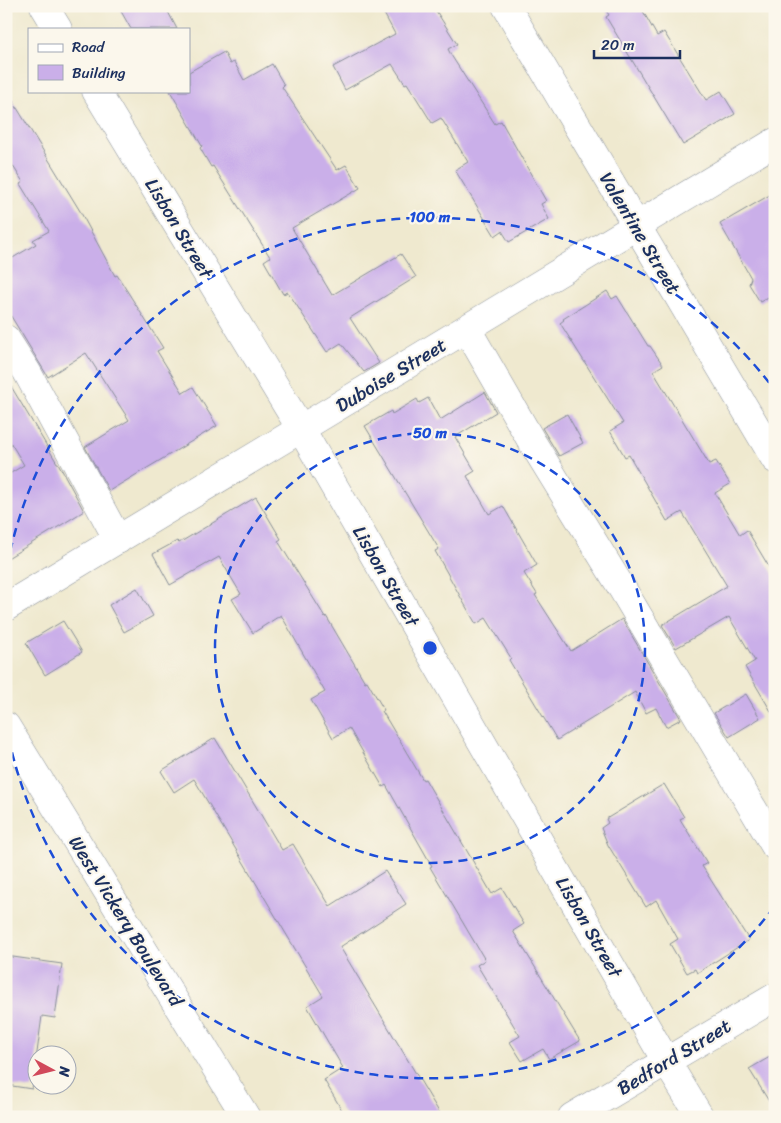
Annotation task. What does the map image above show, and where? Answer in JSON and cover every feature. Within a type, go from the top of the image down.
[{"type":"street","points":[[44,6],[57,28]]},
{"type":"street","name":"Valentine Street","points":[[506,6],[775,459]]},
{"type":"street","name":"Lisbon Street","points":[[97,92],[301,429],[700,1117]]},
{"type":"street","name":"Duboise Street","points":[[6,607],[775,142]]},
{"type":"street","points":[[467,329],[532,442],[618,582],[775,846]]},
{"type":"street","points":[[6,339],[27,372],[118,540]]},
{"type":"street","name":"West Vickery Boulevard","points":[[6,726],[246,1117]]},
{"type":"street","name":"Bedford Street","points":[[572,1117],[775,997]]},
{"type":"building","points":[[118,6],[165,6],[176,28],[130,28]]},
{"type":"building","points":[[380,6],[433,6],[457,44],[448,49],[451,55],[495,124],[501,121],[546,201],[541,204],[549,219],[509,242],[502,231],[495,236],[455,170],[468,162],[441,118],[432,123],[407,83],[405,84],[392,64],[345,90],[333,67],[395,34]]},
{"type":"building","points":[[603,6],[640,6],[657,36],[664,32],[706,100],[721,91],[735,114],[683,145],[606,17],[609,15]]},
{"type":"building","points":[[224,52],[230,64],[234,62],[244,80],[272,64],[284,85],[282,87],[337,170],[346,165],[360,188],[292,228],[332,295],[401,254],[416,277],[350,318],[379,363],[364,372],[341,343],[327,352],[288,292],[283,294],[264,261],[270,257],[213,166],[211,167],[200,148],[202,146],[171,92],[190,92],[190,71]]},
{"type":"building","points":[[6,90],[80,211],[115,276],[117,275],[163,348],[157,351],[183,393],[193,387],[217,426],[109,491],[85,447],[129,420],[86,353],[48,377],[6,308],[6,262],[36,244],[33,240],[49,231],[20,184],[23,182],[6,155]]},
{"type":"building","points":[[775,192],[775,293],[760,302],[749,284],[751,278],[720,224]]},
{"type":"building","points":[[607,291],[612,299],[617,296],[648,346],[650,346],[663,365],[653,371],[709,464],[716,461],[730,484],[715,493],[740,535],[747,530],[775,577],[775,718],[745,667],[755,661],[729,617],[676,648],[662,625],[727,586],[682,512],[667,521],[629,455],[625,457],[610,431],[623,423],[560,323],[563,319]]},
{"type":"building","points":[[6,378],[58,463],[84,511],[6,559],[6,476],[24,465],[6,435]]},
{"type":"building","points":[[485,392],[496,412],[455,437],[475,471],[467,476],[489,514],[503,506],[537,565],[524,573],[537,594],[535,595],[571,651],[622,619],[681,719],[666,727],[656,708],[646,713],[635,692],[557,740],[486,618],[476,624],[435,551],[439,549],[365,426],[391,411],[392,414],[417,399],[419,403],[428,398],[440,420]]},
{"type":"building","points":[[567,414],[583,443],[559,456],[542,428]]},
{"type":"building","points":[[256,497],[281,539],[278,541],[365,682],[367,681],[384,710],[382,711],[423,780],[425,779],[492,894],[502,888],[524,924],[513,931],[580,1041],[549,1059],[543,1049],[522,1061],[510,1042],[520,1036],[477,965],[485,960],[430,867],[432,866],[386,785],[383,787],[349,728],[333,738],[311,700],[325,692],[281,615],[253,633],[232,599],[241,594],[219,557],[170,585],[153,554],[177,541],[179,543]]},
{"type":"building","points":[[137,588],[153,616],[124,632],[109,605]]},
{"type":"building","points":[[63,621],[82,652],[45,675],[26,643]]},
{"type":"building","points":[[746,694],[760,718],[729,737],[714,713]]},
{"type":"building","points":[[215,738],[282,850],[293,844],[330,906],[385,871],[406,904],[340,947],[442,1117],[346,1117],[324,1080],[343,1068],[307,1006],[323,996],[194,779],[174,792],[161,771]]},
{"type":"building","points":[[664,784],[684,817],[680,819],[707,863],[702,866],[749,940],[697,973],[695,969],[687,973],[670,944],[678,939],[656,900],[646,907],[608,845],[601,828],[608,823],[606,819]]},
{"type":"building","points":[[6,956],[62,964],[55,1018],[42,1016],[38,1046],[28,1046],[28,1088],[6,1085]]},
{"type":"building","points":[[775,1054],[775,1111],[749,1069]]}]
